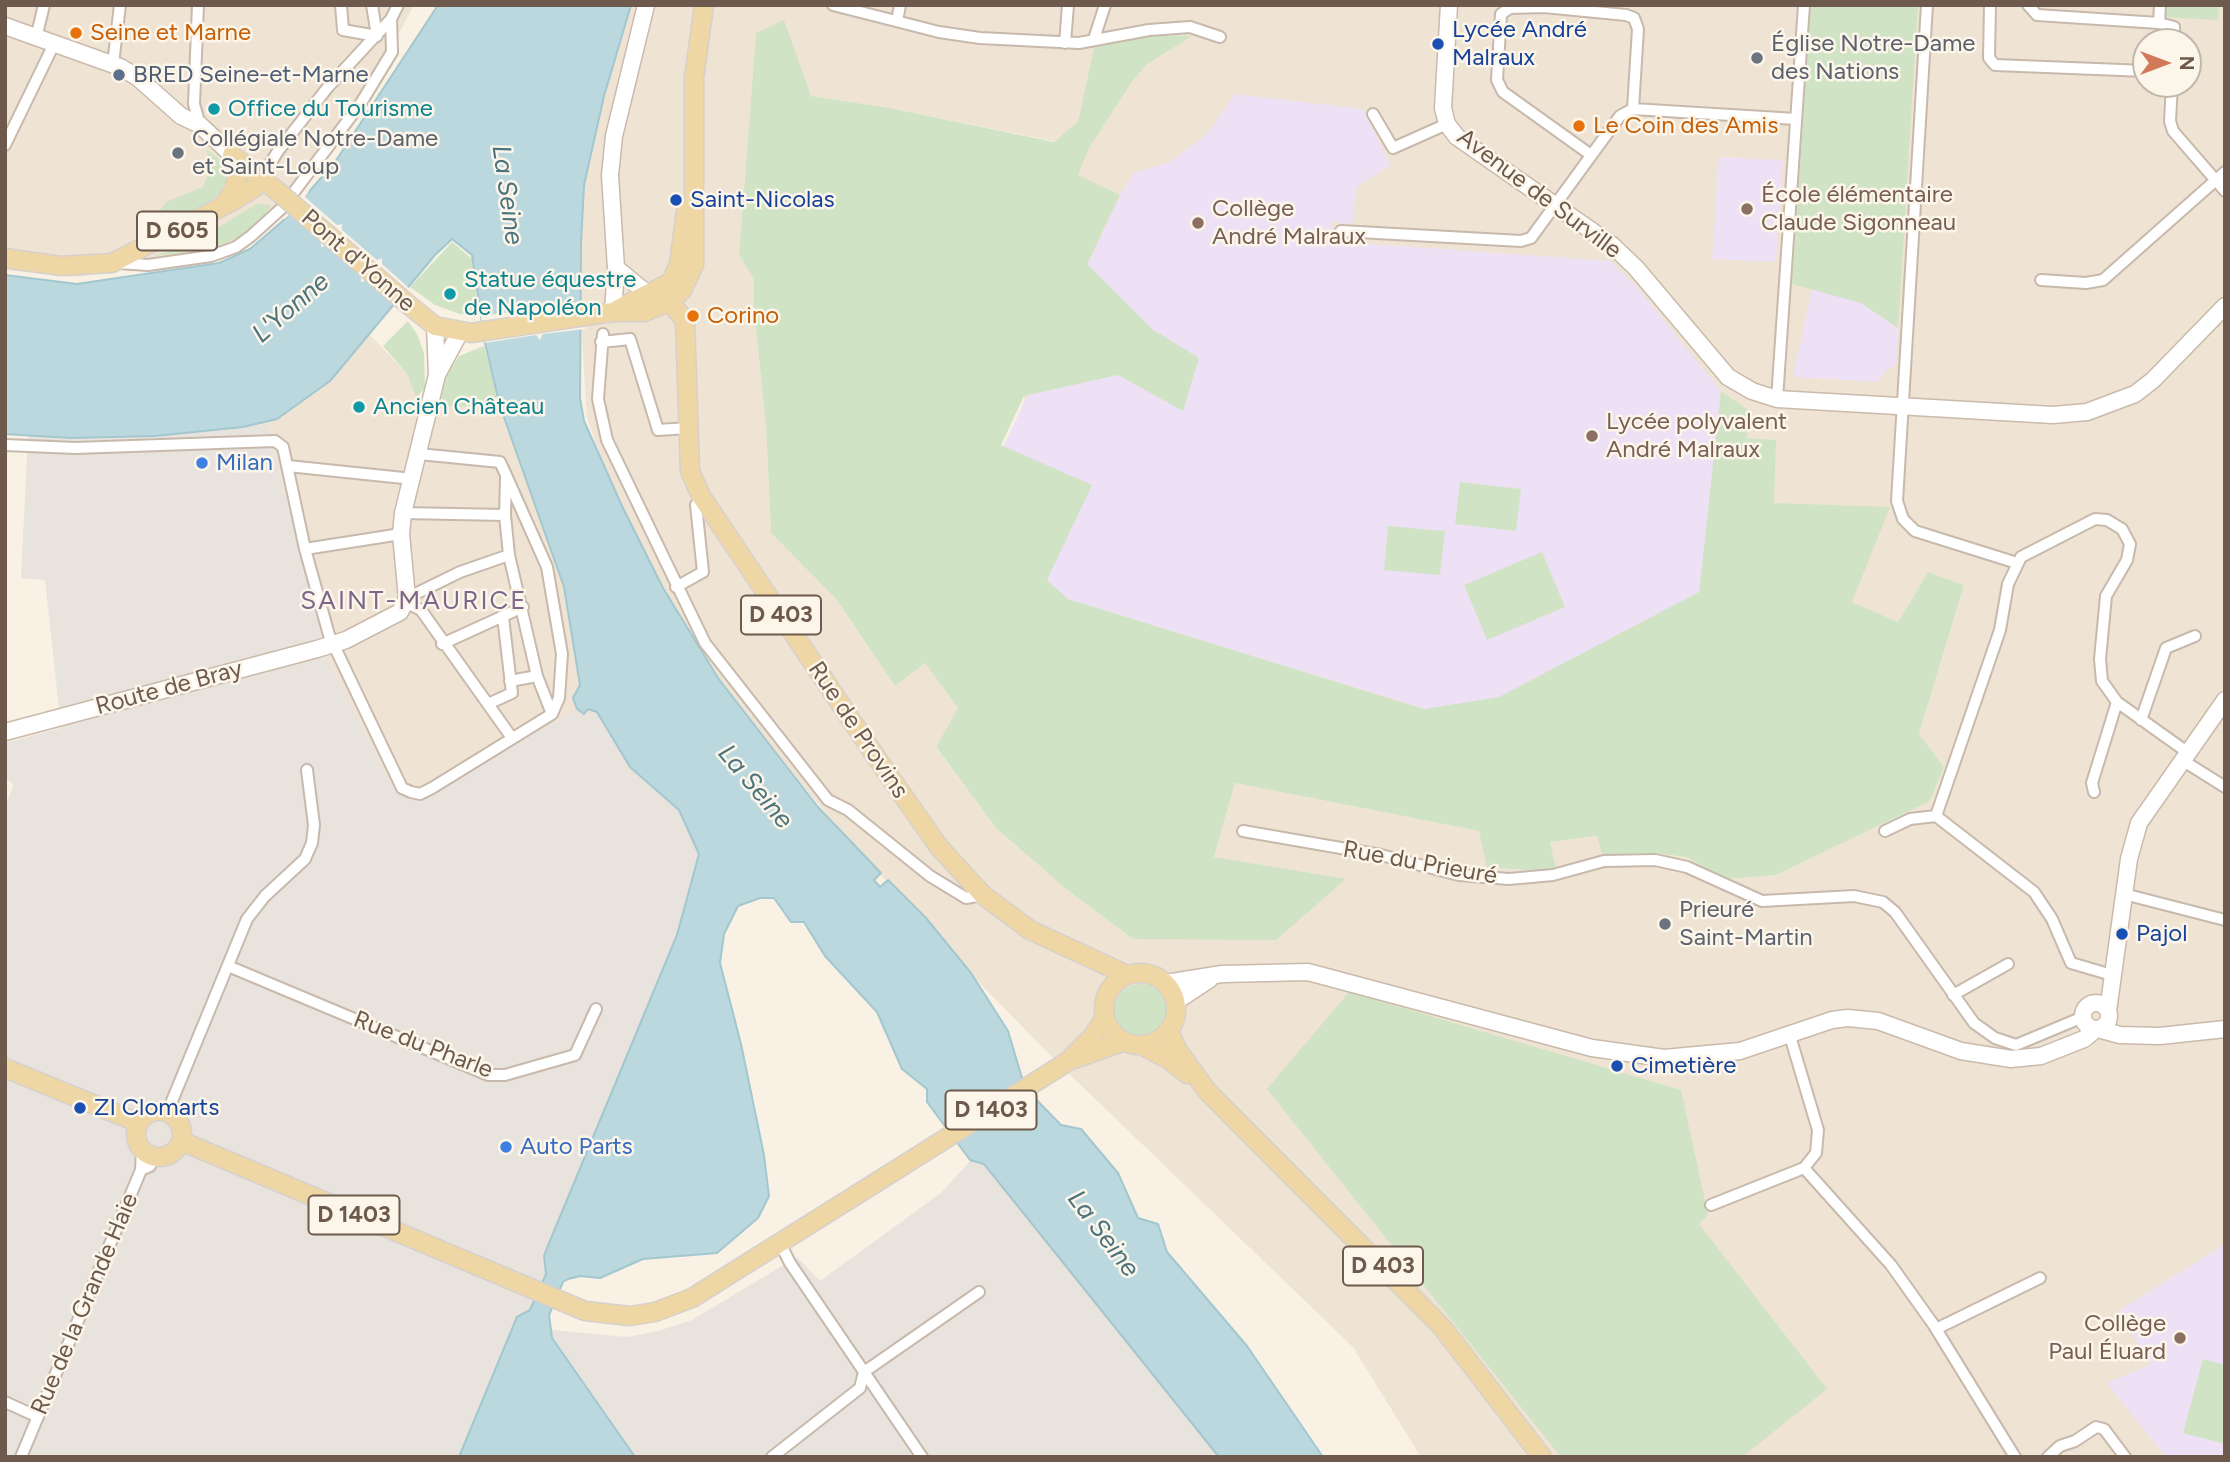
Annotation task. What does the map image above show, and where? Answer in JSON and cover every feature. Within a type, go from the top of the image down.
[{"type":"main road","points":[[435,326],[460,332],[483,331],[622,310],[644,312],[660,296],[682,290],[694,265],[696,234],[692,166],[695,49],[703,9]]},
{"type":"main road","points":[[225,205],[234,189],[237,175],[232,155]]},
{"type":"main road","name":"Pont d'Yonne","points":[[232,155],[262,177],[435,326]]},
{"type":"main road","name":"D 605","points":[[5,258],[61,266],[111,262],[225,205],[254,188],[262,177]]},
{"type":"main road","name":"Rue de Provins","points":[[660,296],[685,320],[690,471],[704,500],[939,847],[983,895],[1030,930],[1127,975]]},
{"type":"main road","points":[[1090,957],[1104,973],[1108,990],[1103,1009],[1104,1019],[1111,1032],[1122,1042],[1143,1046],[1153,1044],[1169,1031],[1176,1012],[1175,1002],[1166,983],[1148,974],[1127,975],[1108,990]]},
{"type":"main road","name":"D 1403","points":[[1067,1062],[1092,1037],[1104,1019]]},
{"type":"main road","name":"D 403","points":[[1169,1031],[1178,1051],[1207,1091]]},
{"type":"main road","name":"D 1403","points":[[181,1141],[563,1303],[606,1315],[655,1312],[692,1298],[1067,1062],[1122,1042]]},
{"type":"main road","name":"D 403","points":[[1143,1046],[1168,1059],[1207,1091],[1442,1327],[1542,1457]]},
{"type":"main road","points":[[5,1068],[139,1123]]},
{"type":"main road","points":[[167,1113],[181,1127],[181,1141],[167,1155],[148,1153],[136,1137],[139,1123],[148,1114],[167,1113]]},
{"type":"street","points":[[36,38],[44,5]]},
{"type":"street","points":[[113,64],[120,5]]},
{"type":"street","points":[[198,5],[194,104],[200,125]]},
{"type":"street","points":[[341,5],[343,30],[377,36]]},
{"type":"street","points":[[372,5],[377,36]]},
{"type":"street","points":[[262,177],[278,151],[334,80],[377,36],[398,5]]},
{"type":"street","points":[[622,310],[610,175],[614,136],[646,5]]},
{"type":"street","points":[[833,5],[965,36],[1065,43],[1190,27],[1220,37]]},
{"type":"street","points":[[897,21],[900,5]]},
{"type":"street","points":[[1065,43],[1068,5]]},
{"type":"street","points":[[1094,38],[1105,5]]},
{"type":"street","name":"Avenue de Surville","points":[[1449,5],[1443,108],[1447,124],[1457,137],[1612,245],[1636,268],[1728,377],[1742,387],[1777,399],[2069,415],[2114,404],[2134,394],[2154,380],[2225,306]]},
{"type":"street","points":[[1777,399],[1804,5]]},
{"type":"street","points":[[1927,5],[1897,501],[1903,519],[1915,531],[2017,563]]},
{"type":"street","points":[[1990,5],[1989,58],[1995,65],[2132,70]]},
{"type":"street","points":[[2028,5],[2037,15],[2159,23],[2174,28]]},
{"type":"street","points":[[2159,23],[2160,5]]},
{"type":"street","points":[[1591,155],[1503,92],[1497,80],[1501,14],[1510,8],[1531,7],[1626,15],[1633,18],[1638,29],[1633,109]]},
{"type":"street","points":[[111,262],[148,265],[211,256],[236,247],[251,236],[282,208],[361,103],[392,52],[391,19]]},
{"type":"street","points":[[5,26],[113,64],[137,77],[175,112],[200,125],[232,155]]},
{"type":"street","points":[[5,145],[54,44]]},
{"type":"street","points":[[2171,98],[2170,121],[2173,131],[2225,191]]},
{"type":"street","points":[[175,112],[194,104]]},
{"type":"street","points":[[1341,231],[1521,241],[1537,233],[1620,116],[1633,109],[1796,119]]},
{"type":"street","points":[[1373,114],[1393,148],[1447,124]]},
{"type":"street","points":[[2041,279],[2086,283],[2104,280],[2225,172]]},
{"type":"street","points":[[620,271],[660,296]]},
{"type":"street","points":[[407,601],[401,534],[403,513],[437,375],[435,326]]},
{"type":"street","points":[[437,375],[460,332]]},
{"type":"street","points":[[688,428],[658,430],[630,339],[602,338],[598,399],[604,430],[676,587],[705,643],[828,800],[848,810],[930,876],[967,898],[983,895]]},
{"type":"street","points":[[5,445],[75,447],[275,441],[283,447],[305,549],[332,644],[402,788],[419,793],[552,714],[559,698],[562,671],[547,568],[500,462],[419,454]]},
{"type":"street","points":[[289,466],[413,479]]},
{"type":"street","points":[[506,475],[505,515],[509,555],[537,676],[552,714]]},
{"type":"street","points":[[676,587],[704,572],[696,505],[704,500]]},
{"type":"street","points":[[403,513],[505,515]]},
{"type":"street","points":[[1936,816],[2000,630],[2008,584],[2017,563],[2021,557],[2095,519],[2107,520],[2122,529],[2130,544],[2106,596],[2100,659],[2102,681],[2117,702],[2225,787]]},
{"type":"street","points":[[305,549],[401,534]]},
{"type":"street","points":[[407,601],[460,572],[509,555]]},
{"type":"street","points":[[407,601],[421,610],[442,644],[512,737]]},
{"type":"street","name":"Route de Bray","points":[[5,732],[332,644],[386,620],[407,601]]},
{"type":"street","points":[[442,644],[523,607]]},
{"type":"street","points":[[488,704],[512,693],[503,617]]},
{"type":"street","points":[[2141,720],[2165,648],[2195,636]]},
{"type":"street","points":[[510,681],[537,676]]},
{"type":"street","points":[[1166,983],[1222,974],[1294,972],[1339,978],[1538,1035],[1628,1056],[1664,1058],[1740,1051],[1832,1020],[1861,1018],[1984,1056],[2022,1059],[2069,1045],[2097,1018],[2111,979],[2124,894],[2139,823],[2225,700]]},
{"type":"street","points":[[2094,792],[2092,783],[2117,702]]},
{"type":"street","points":[[167,1113],[247,919],[265,896],[304,859],[312,842],[314,825],[307,770]]},
{"type":"street","points":[[1885,831],[1910,819],[1936,816],[2034,892],[2052,919],[2071,963],[2111,979]]},
{"type":"street","name":"Rue du Prieuré","points":[[1243,831],[1381,855],[1459,875],[1508,879],[1553,875],[1604,861],[1655,860],[1680,865],[1762,901],[1854,896],[1883,902],[1895,912],[1953,995]]},
{"type":"street","points":[[2124,894],[2225,920]]},
{"type":"street","points":[[2008,964],[1953,995],[1974,1023],[1995,1038],[2016,1045],[2097,1018],[2131,1035],[2160,1036],[2225,1029]]},
{"type":"street","name":"Rue du Pharle","points":[[228,966],[488,1075],[505,1075],[575,1055],[596,1009]]},
{"type":"street","points":[[1175,1002],[1191,988],[1222,974]]},
{"type":"street","points":[[1711,1205],[1804,1168],[1816,1153],[1818,1130],[1790,1036]]},
{"type":"street","name":"Rue de la Grande Haie","points":[[21,1457],[148,1153]]},
{"type":"street","points":[[1804,1168],[1891,1265],[1936,1329],[2015,1457]]},
{"type":"street","points":[[780,1243],[790,1263],[922,1457]]},
{"type":"street","points":[[1936,1329],[2040,1278]]},
{"type":"street","points":[[772,1457],[860,1388],[863,1372],[979,1292]]},
{"type":"street","points":[[5,1402],[37,1417]]},
{"type":"street","points":[[2048,1457],[2060,1446],[2075,1441],[2096,1427],[2104,1429],[2125,1457]]},
{"type":"shaded area","points":[[5,5],[414,5],[371,85],[275,220],[220,255],[76,277],[5,270]]},
{"type":"shaded area","points":[[628,5],[2225,5],[2225,1457],[1421,1457],[1353,1347],[1061,1066],[952,955],[740,716],[625,526],[587,418],[578,273],[581,186]],"holes":[[[783,21],[810,96],[890,108],[1088,148],[1078,175],[1024,396],[1068,599],[1424,709],[1503,694],[1699,592],[1721,391],[1747,409],[1747,438],[1775,440],[1773,503],[1851,602],[1898,622],[1928,572],[1964,585],[1919,734],[1944,767],[1930,801],[1776,875],[1729,879],[1686,857],[1652,853],[1604,860],[1598,836],[1550,842],[1557,872],[1479,831],[1235,783],[1214,857],[1345,880],[1133,939],[1066,889],[996,828],[936,748],[958,708],[925,663],[894,685],[836,599],[771,533],[766,426],[754,311],[754,278],[739,255],[756,34]]]},
{"type":"shaded area","points":[[1235,94],[1363,109],[1391,165],[1356,187],[1352,224],[1332,222],[1331,241],[1610,261],[1636,286],[1721,391],[1699,592],[1477,725],[1068,599],[1047,581],[981,495],[1120,195],[1134,173],[1170,162],[1207,134]]},
{"type":"shaded area","name":"École élémentaire Claude Sigonneau","points":[[1719,157],[1783,160],[1776,262],[1712,259]]},
{"type":"shaded area","points":[[1812,288],[1861,303],[1898,328],[1896,365],[1885,371],[1878,382],[1793,377]]},
{"type":"shaded area","points":[[369,334],[407,374],[416,399],[439,407],[500,406],[504,409],[521,468],[564,587],[580,685],[573,698],[577,709],[424,798],[413,799],[393,788],[327,657],[267,421],[277,419],[330,381]]},
{"type":"shaded area","points":[[267,421],[327,657],[393,788],[413,799],[424,798],[577,709],[584,713],[588,709],[597,712],[630,767],[679,810],[699,854],[677,935],[544,1256],[546,1274],[533,1303],[550,1311],[549,1323],[553,1330],[627,1337],[658,1331],[692,1320],[797,1257],[820,1281],[941,1193],[971,1160],[983,1164],[1219,1457],[5,1457],[5,806],[14,785],[5,778],[5,743],[61,728],[45,580],[21,578],[28,435],[155,436]]},
{"type":"shaded area","name":"Collège Paul Éluard","points":[[2225,1244],[2225,1457],[2166,1457],[2107,1383],[2151,1364],[2118,1311]]},
{"type":"green space","points":[[1811,5],[1918,5],[1898,328],[1861,303],[1792,284]]},
{"type":"green space","points":[[2166,5],[2219,5],[2218,20],[2165,17]]},
{"type":"green space","points":[[784,20],[811,96],[890,108],[1054,142],[1078,122],[1094,48],[1139,35],[1192,36],[1147,64],[1133,80],[1089,148],[1078,175],[1120,195],[1087,264],[1152,329],[1199,358],[1183,411],[1118,375],[1024,396],[1001,445],[1092,485],[1047,580],[1068,599],[1424,709],[1499,697],[1699,592],[1721,391],[1747,409],[1747,438],[1776,440],[1774,503],[1890,507],[1852,602],[1898,622],[1928,572],[1964,585],[1919,734],[1944,767],[1930,801],[1776,875],[1728,879],[1686,857],[1652,853],[1604,861],[1597,836],[1550,842],[1557,872],[1487,867],[1479,831],[1235,783],[1214,857],[1346,879],[1276,940],[1133,939],[1066,889],[996,828],[936,747],[958,708],[925,663],[895,686],[836,599],[771,533],[766,426],[754,311],[754,279],[739,255],[756,33]]},
{"type":"green space","points":[[206,149],[224,163],[228,187],[210,202],[158,228],[148,228],[166,202],[203,187],[211,167]]},
{"type":"green space","points":[[257,204],[270,205],[265,216],[239,237],[209,250],[154,256],[195,241]]},
{"type":"green space","points":[[452,242],[472,259],[479,314],[460,314],[435,305],[410,287]]},
{"type":"green space","points":[[408,321],[418,336],[424,353],[425,388],[416,398],[407,374],[383,346]]},
{"type":"green space","points":[[484,346],[500,406],[439,407],[446,377],[459,356]]},
{"type":"green space","points":[[1460,482],[1521,489],[1516,531],[1455,524]]},
{"type":"green space","points":[[1388,526],[1445,531],[1440,575],[1384,570]]},
{"type":"green space","points":[[1542,552],[1565,607],[1487,640],[1464,585]]},
{"type":"green space","points":[[1141,984],[1160,992],[1168,1011],[1160,1030],[1141,1038],[1122,1030],[1114,1011],[1122,992]]},
{"type":"green space","points":[[1349,992],[1681,1090],[1708,1215],[1699,1224],[1827,1389],[1742,1457],[1561,1457],[1267,1089]]},
{"type":"green space","points":[[2203,1359],[2225,1365],[2225,1444],[2183,1433]]},
{"type":"water","points":[[438,5],[631,5],[604,96],[584,185],[581,242],[580,398],[584,421],[622,506],[663,588],[718,678],[817,806],[881,873],[874,880],[880,887],[888,880],[926,918],[971,973],[1008,1031],[1025,1088],[1061,1125],[1081,1129],[1118,1173],[1138,1218],[1158,1224],[1167,1252],[1247,1346],[1323,1457],[1219,1457],[984,1164],[970,1160],[927,1102],[927,1089],[902,1069],[877,1012],[825,956],[804,922],[791,922],[774,898],[760,898],[738,906],[724,934],[720,963],[741,1044],[764,1155],[769,1196],[758,1218],[717,1253],[643,1259],[600,1278],[580,1276],[568,1279],[563,1282],[549,1315],[552,1338],[635,1457],[459,1457],[517,1317],[530,1310],[546,1274],[544,1256],[677,935],[699,854],[679,810],[630,767],[597,712],[588,709],[584,714],[577,709],[573,698],[580,685],[564,587],[500,406],[485,343],[472,255],[452,239],[435,255],[330,381],[277,419],[243,427],[155,436],[71,438],[5,434],[5,275],[77,284],[219,263],[250,249],[285,219],[335,162]]},
{"type":"pier","points":[[307,189],[309,191],[305,197],[337,225],[342,224],[342,230],[377,260],[382,258],[382,264],[411,290],[396,307],[366,281],[361,282],[361,276],[327,246],[321,247],[321,242],[290,214],[285,219],[282,217]]},
{"type":"pier","points":[[585,301],[586,329],[543,334],[540,340],[536,335],[485,343],[481,316],[532,309],[535,304],[539,308]]},
{"type":"place","name":"Seine et Marne","points":[[76,33]]},
{"type":"place","name":"Lycée André Malraux","points":[[1438,44]]},
{"type":"place","name":"Église Notre-Dame des Nations","points":[[1757,58]]},
{"type":"place","name":"BRED Seine-et-Marne","points":[[119,75]]},
{"type":"place","name":"Office du Tourisme","points":[[214,109]]},
{"type":"place","name":"Le Coin des Amis","points":[[1579,126]]},
{"type":"place","name":"Collégiale Notre-Dame et Saint-Loup","points":[[178,153]]},
{"type":"place","name":"Saint-Nicolas","points":[[676,200]]},
{"type":"place","name":"École élémentaire Claude Sigonneau","points":[[1747,209]]},
{"type":"place","name":"Collège André Malraux","points":[[1198,223]]},
{"type":"place","name":"Statue équestre de Napoléon","points":[[450,294]]},
{"type":"place","name":"Corino","points":[[693,316]]},
{"type":"place","name":"Ancien Château","points":[[359,407]]},
{"type":"place","name":"Lycée polyvalent André Malraux","points":[[1592,436]]},
{"type":"place","name":"Milan","points":[[202,463]]},
{"type":"place","name":"Prieuré Saint-Martin","points":[[1665,924]]},
{"type":"place","name":"Pajol","points":[[2122,934]]},
{"type":"place","name":"Cimetière","points":[[1617,1066]]},
{"type":"place","name":"ZI Clomarts","points":[[80,1108]]},
{"type":"place","name":"Auto Parts","points":[[506,1147]]},
{"type":"place","name":"Collège Paul Éluard","points":[[2180,1338]]},
{"type":"district","name":"SAINT-MAURICE","points":[[414,601]]},
{"type":"water label","name":"La Seine","points":[[507,195]]},
{"type":"water label","name":"L'Yonne","points":[[291,308]]},
{"type":"water label","name":"La Seine","points":[[755,787]]},
{"type":"water label","name":"La Seine","points":[[1103,1234]]}]
